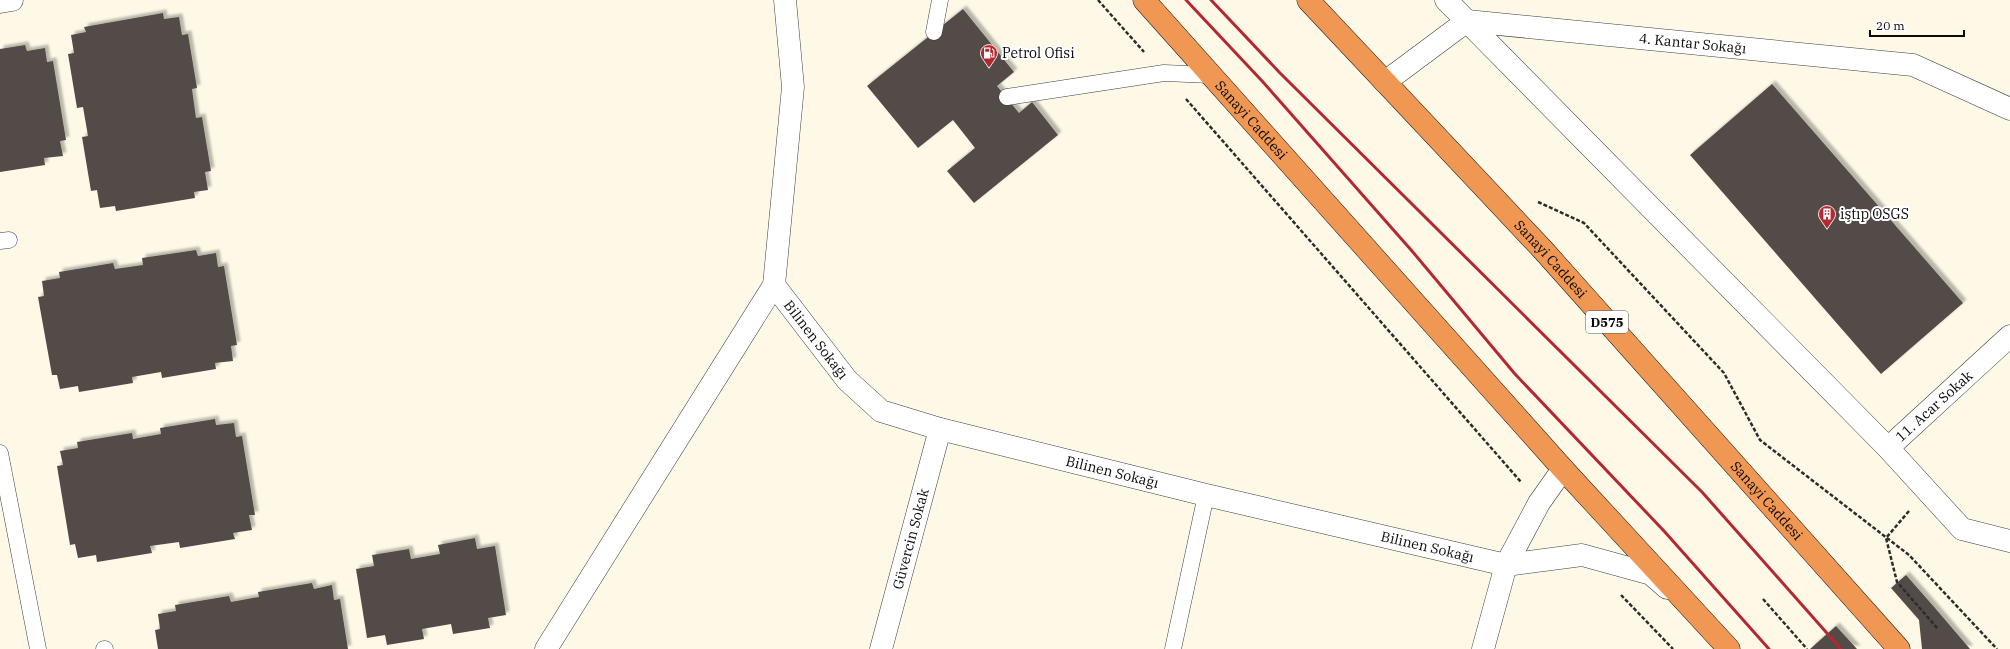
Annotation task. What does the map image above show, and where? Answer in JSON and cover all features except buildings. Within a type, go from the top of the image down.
[{"type":"highway","name":"Sanayi Caddesi","points":[[1144,0],[1563,469],[1703,619],[1729,649]]},
{"type":"highway","name":"Sanayi Caddesi","points":[[1308,0],[1544,251],[1899,649]]},
{"type":"street","points":[[0,2],[12,0]]},
{"type":"street","points":[[546,649],[774,285],[793,87],[784,0]]},
{"type":"street","points":[[1446,0],[1888,448]]},
{"type":"street","points":[[1385,82],[1467,21]]},
{"type":"street","name":"4. Kantar Sokağı","points":[[1467,21],[1913,65],[2010,109]]},
{"type":"street","name":"Bilinen Sokağı","points":[[774,285],[847,380],[881,411],[940,429],[1206,495],[1506,565]]},
{"type":"street","name":"11. Acar Sokak","points":[[2010,336],[1888,448],[1962,529],[2010,541]]},
{"type":"street","name":"Güvercin Sokak","points":[[881,649],[940,429]]},
{"type":"street","points":[[1483,649],[1506,565],[1539,503],[1563,469]]},
{"type":"street","points":[[1506,565],[1582,555],[1651,574],[1703,619]]},
{"type":"lane","points":[[934,32],[940,0]]},
{"type":"lane","points":[[1007,97],[1164,73],[1211,75]]},
{"type":"lane","points":[[0,454],[38,649]]},
{"type":"lane","points":[[1173,649],[1206,495]]},
{"type":"path","points":[[1098,0],[1164,73],[1539,503]]},
{"type":"path","points":[[1532,200],[1584,223],[1724,373],[1760,440],[1909,555],[1997,649]]},
{"type":"path","points":[[1886,538],[1927,491]]},
{"type":"path","points":[[1886,538],[1897,582],[1938,629]]},
{"type":"path","points":[[1619,594],[1673,649]]},
{"type":"path","points":[[1763,599],[1806,649]]},
{"type":"railway","points":[[1186,0],[1263,82],[1412,251],[1515,374],[1664,531],[1769,649]]},
{"type":"railway","points":[[1211,0],[1280,73],[1702,492],[1841,649]]},
{"type":"place","name":"Petrol Ofisi","points":[[989,68]]},
{"type":"place","name":"iştıp OSGS","points":[[1827,229]]}]
